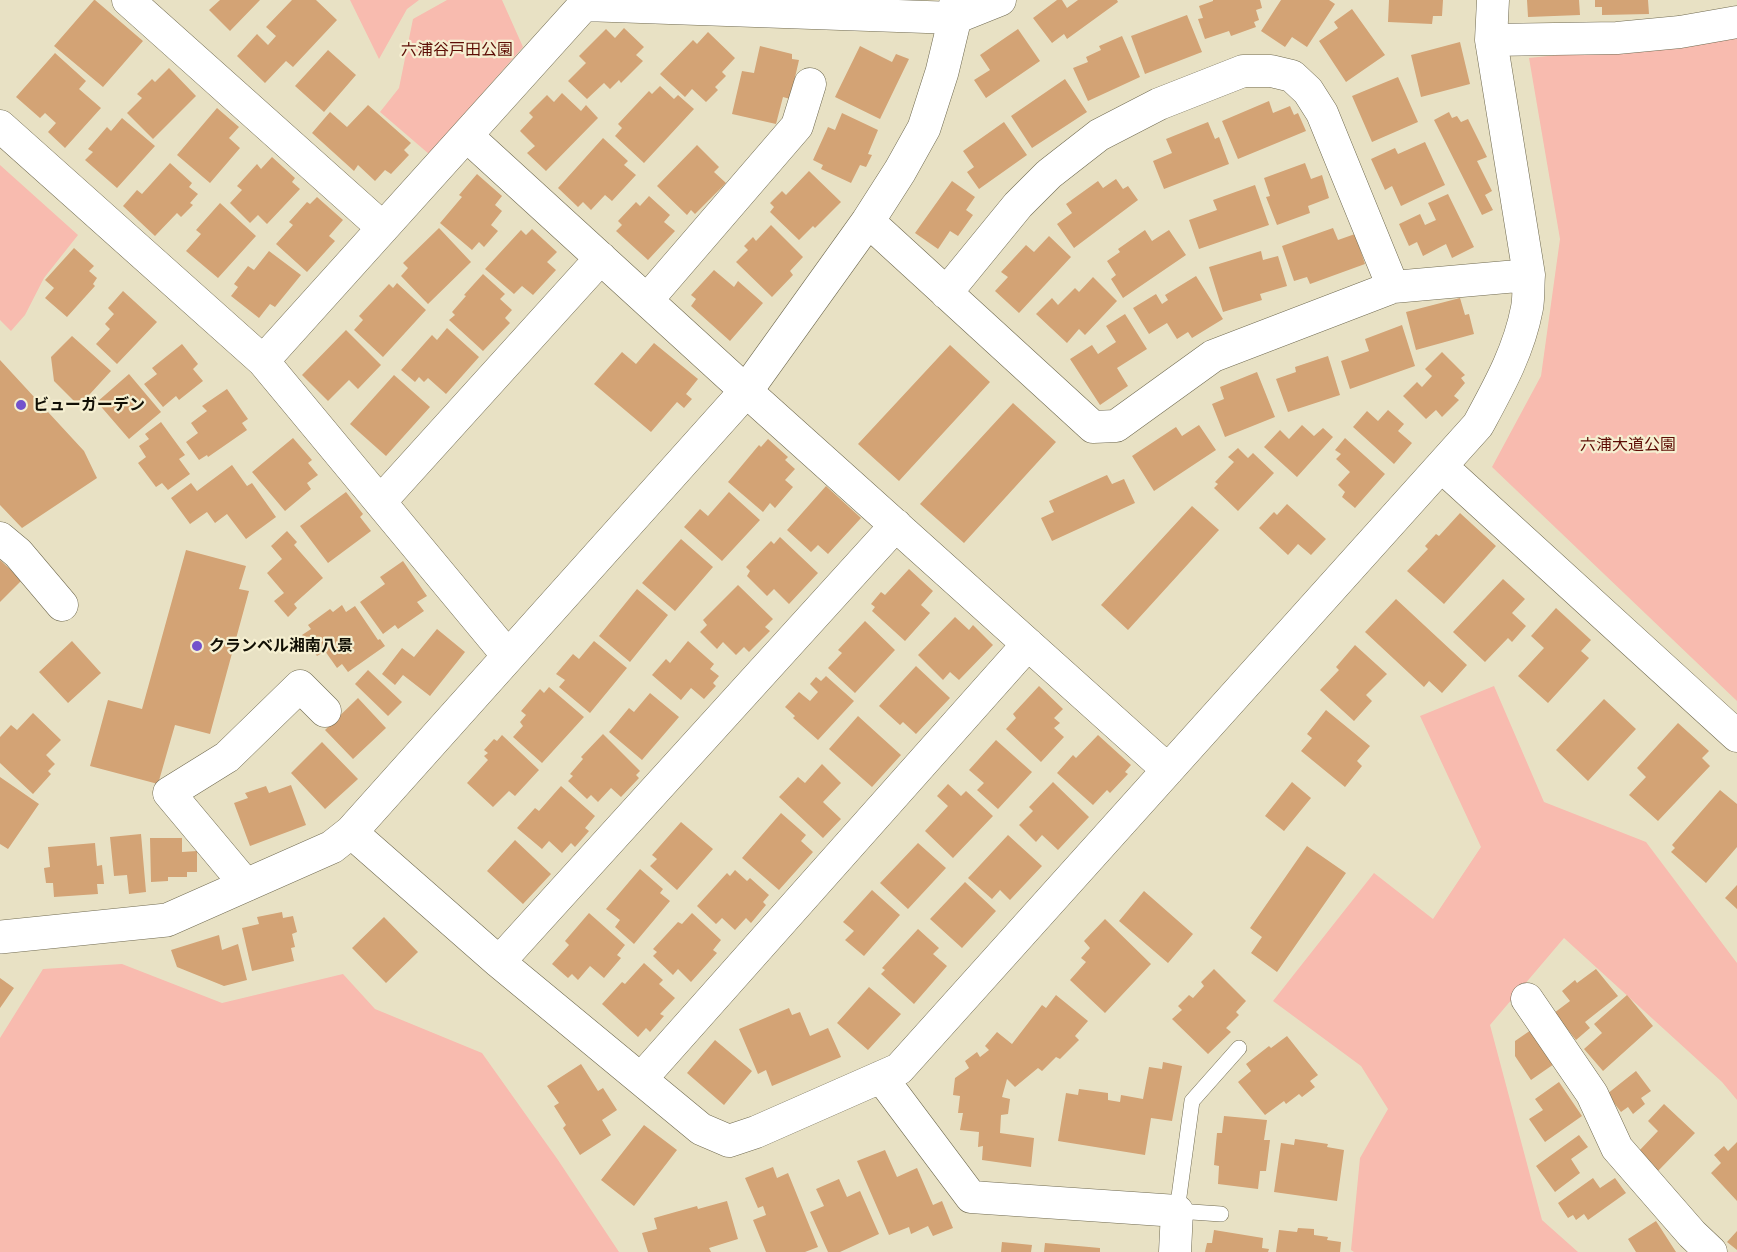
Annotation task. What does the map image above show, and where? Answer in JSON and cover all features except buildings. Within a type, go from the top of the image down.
[{"type":"street","points":[[128,0],[383,228]]},
{"type":"street","points":[[263,361],[584,5],[956,9],[1000,0]]},
{"type":"street","points":[[351,832],[499,962],[701,1129],[729,1141],[756,1132],[899,1069],[1478,425],[1509,366],[1521,335],[1527,306],[1529,275],[1491,40],[1493,0]]},
{"type":"street","points":[[0,937],[167,920],[332,847],[351,832],[746,391],[868,221],[924,128],[942,72],[956,9]]},
{"type":"street","points":[[1491,40],[1617,38],[1680,32],[1737,22]]},
{"type":"street","points":[[946,293],[1018,205],[1049,174],[1100,135],[1159,104],[1243,71],[1270,71],[1292,76],[1308,91],[1322,113],[1393,286]]},
{"type":"street","points":[[647,300],[797,126],[810,84]]},
{"type":"street","points":[[0,126],[263,361],[508,656]]},
{"type":"street","points":[[467,136],[746,391],[1168,770]]},
{"type":"street","points":[[868,221],[1094,427],[1116,426],[1213,356],[1393,286],[1529,275]]},
{"type":"street","points":[[380,502],[601,258]]},
{"type":"street","points":[[1441,466],[1737,736]]},
{"type":"street","points":[[499,962],[896,525]]},
{"type":"street","points":[[0,538],[18,553],[63,605]]},
{"type":"street","points":[[641,1079],[1028,644]]},
{"type":"street","points":[[246,885],[169,793],[227,756],[300,686],[325,711]]},
{"type":"street","points":[[1527,999],[1592,1094],[1617,1148],[1692,1234],[1711,1252]]},
{"type":"street","points":[[880,1077],[971,1197],[1177,1211],[1175,1252]]},
{"type":"lane","points":[[1221,1214],[1177,1211],[1192,1101],[1239,1048]]},
{"type":"green space","points":[[350,0],[419,0],[407,9],[379,59]]},
{"type":"green space","name":"六浦谷戸田公園","points":[[447,0],[502,0],[523,47],[429,154],[380,112],[399,88],[413,19]]},
{"type":"green space","name":"六浦大道公園","points":[[1737,36],[1737,701],[1492,467],[1541,376],[1560,239],[1529,58]]},
{"type":"green space","points":[[0,165],[78,235],[44,278],[25,315],[11,331],[0,320]]},
{"type":"green space","points":[[1494,686],[1544,802],[1646,842],[1737,963],[1737,1100],[1722,1082],[1564,938],[1490,1025],[1542,1220],[1578,1252],[1354,1252],[1351,1250],[1360,1158],[1388,1109],[1361,1066],[1273,1001],[1374,873],[1433,919],[1481,847],[1420,716]]},
{"type":"green space","points":[[122,964],[222,1003],[343,974],[375,1009],[482,1053],[558,1160],[619,1252],[0,1252],[0,1038],[43,969]]},
{"type":"place","name":"ビューガーデン","points":[[21,405]]},
{"type":"place","name":"クランベル湘南八景","points":[[197,646]]}]
